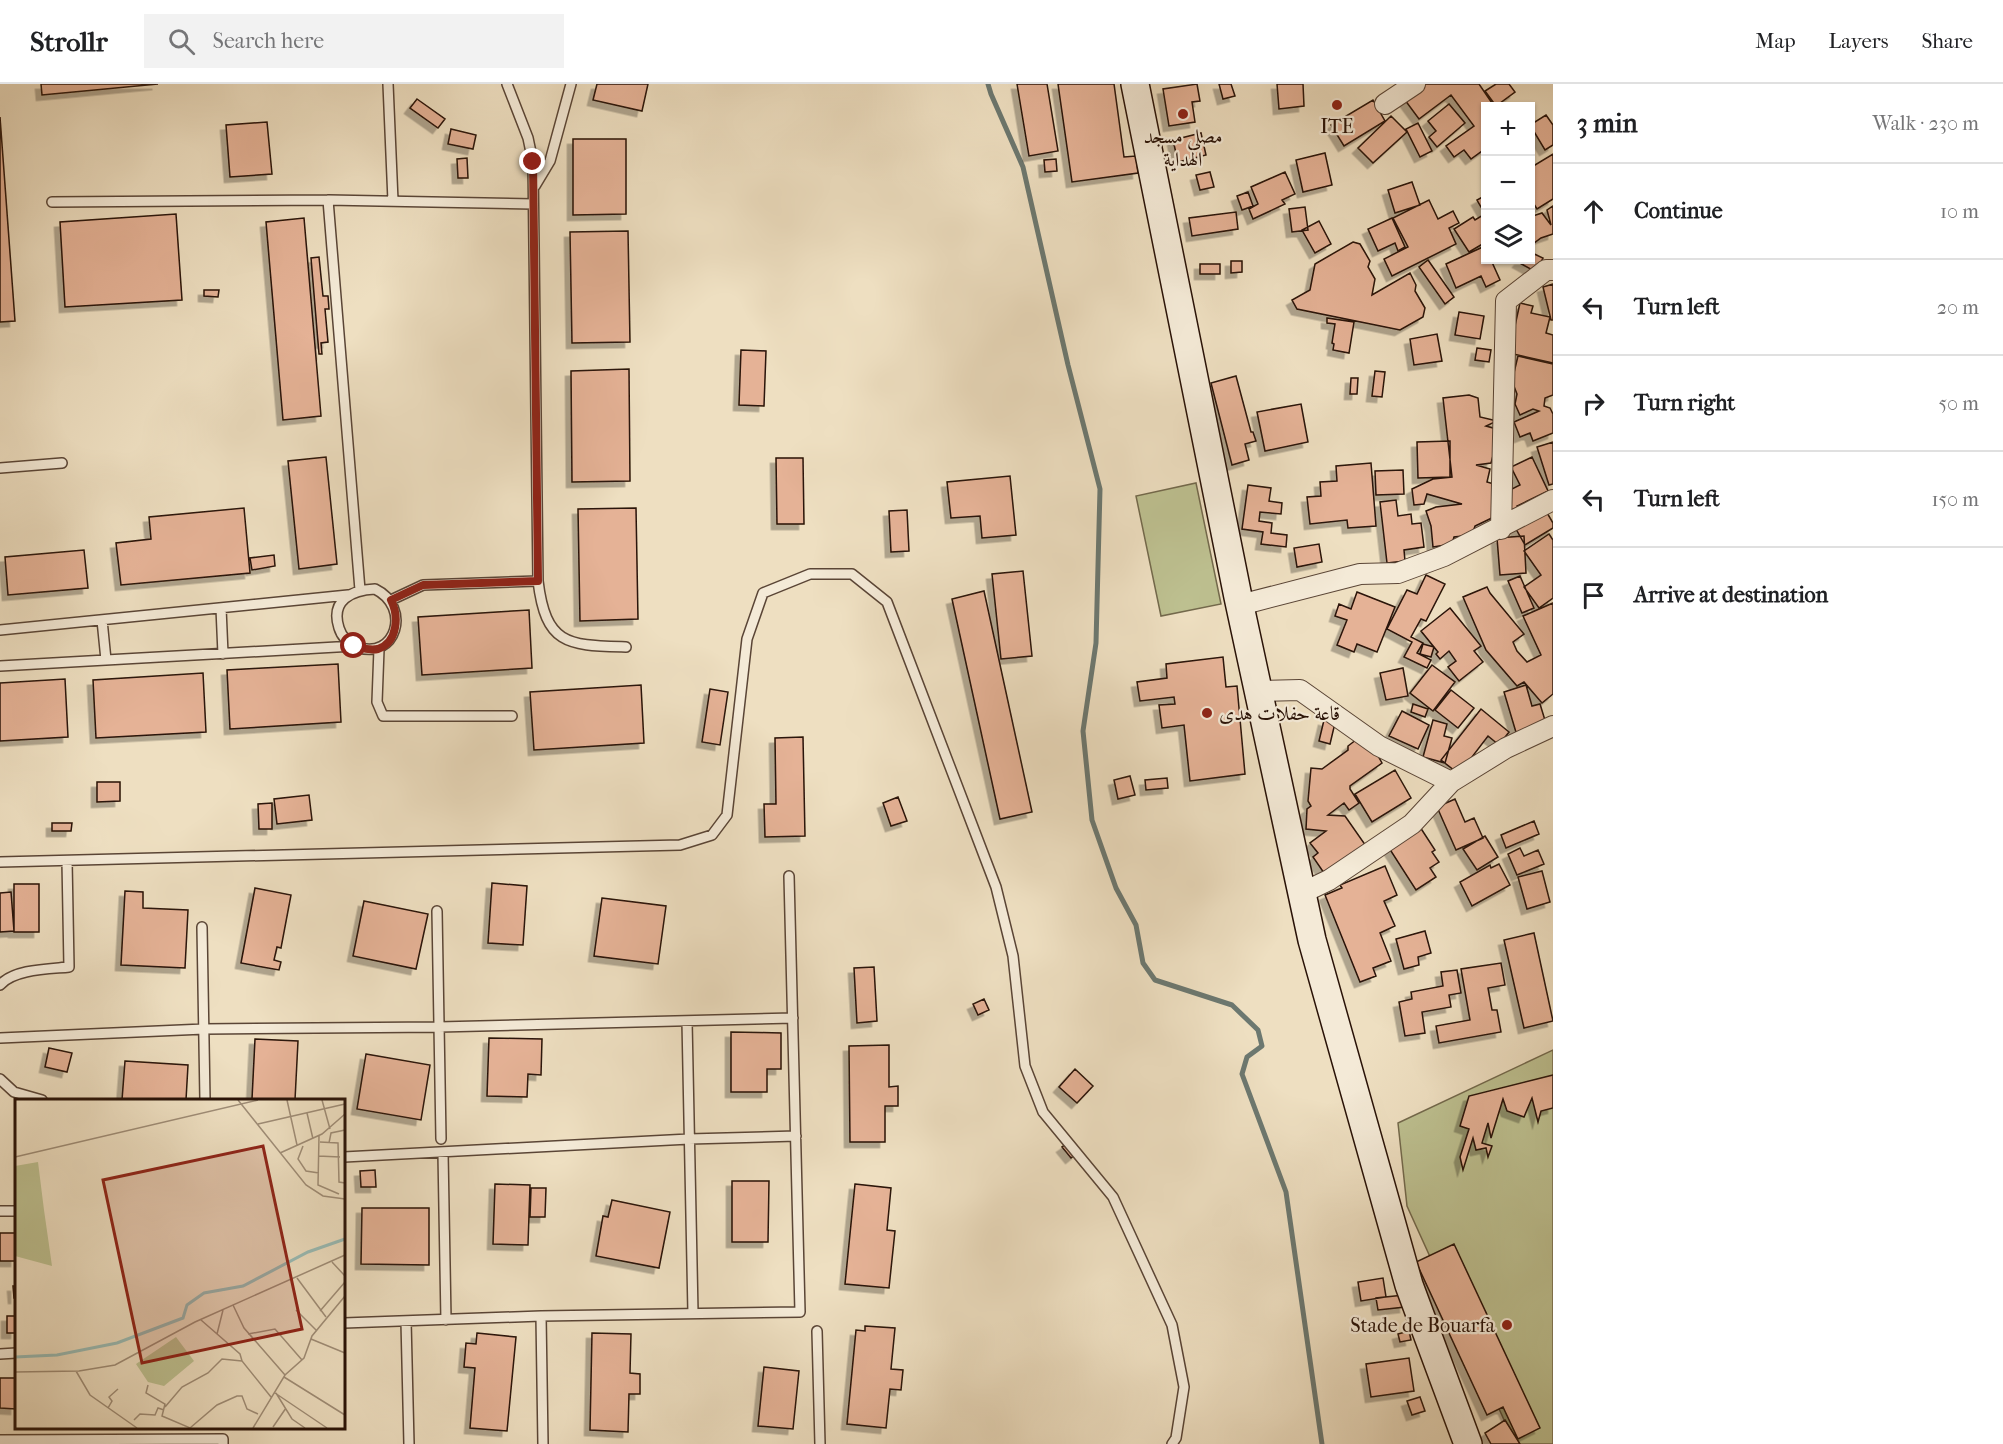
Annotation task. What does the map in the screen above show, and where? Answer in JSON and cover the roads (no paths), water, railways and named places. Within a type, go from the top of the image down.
[{"type":"street","points":[[1135,84],[1240,605],[1302,893],[1409,1285],[1468,1444]]},
{"type":"street","points":[[1385,104],[1415,84]]},
{"type":"street","points":[[1501,529],[1506,301],[1546,270],[1553,270]]},
{"type":"street","points":[[1240,605],[1360,574],[1398,573],[1444,556],[1501,529],[1553,500]]},
{"type":"street","points":[[1258,691],[1300,690],[1379,746],[1451,782]]},
{"type":"street","points":[[1302,893],[1329,880],[1412,824],[1451,782],[1506,748],[1553,726]]},
{"type":"lane","points":[[388,84],[393,201]]},
{"type":"lane","points":[[507,84],[528,138],[533,162],[538,581],[541,605],[548,622],[560,636],[574,644],[626,646]]},
{"type":"lane","points":[[534,186],[550,161],[571,84]]},
{"type":"lane","points":[[328,200],[360,590]]},
{"type":"lane","points":[[52,202],[328,200],[533,204]]},
{"type":"lane","points":[[0,468],[62,463]]},
{"type":"lane","points":[[0,862],[680,845],[712,835],[727,815],[747,639],[763,593],[810,574],[852,574],[887,602],[996,888],[1013,956],[1025,1066],[1043,1112],[1113,1197],[1172,1325],[1184,1387],[1176,1438],[1172,1444]]},
{"type":"lane","points":[[391,600],[423,585],[538,581]]},
{"type":"lane","points":[[0,630],[348,595],[360,590],[375,589],[384,593],[391,600],[397,618],[389,640],[379,649],[367,650],[345,640],[337,622],[337,612],[348,595]]},
{"type":"lane","points":[[221,608],[223,654]]},
{"type":"lane","points":[[102,620],[106,660]]},
{"type":"lane","points":[[0,666],[354,646]]},
{"type":"lane","points":[[379,649],[377,702],[383,716],[512,716]]},
{"type":"lane","points":[[0,985],[3,981],[30,970],[69,967],[67,861]]},
{"type":"lane","points":[[345,1323],[541,1316],[800,1312],[789,876]]},
{"type":"lane","points":[[437,911],[441,1139]]},
{"type":"lane","points":[[202,927],[205,1099]]},
{"type":"lane","points":[[0,1038],[204,1029],[439,1027],[793,1018]]},
{"type":"lane","points":[[687,1021],[693,1313]]},
{"type":"lane","points":[[0,1079],[14,1092],[36,1099]]},
{"type":"lane","points":[[345,1157],[689,1139],[796,1136]]},
{"type":"lane","points":[[442,1153],[446,1320]]},
{"type":"lane","points":[[541,1316],[543,1444]]},
{"type":"lane","points":[[406,1321],[409,1444]]},
{"type":"lane","points":[[817,1331],[820,1444]]},
{"type":"lane","points":[[0,1354],[15,1353]]},
{"type":"lane","points":[[0,1440],[223,1439],[223,1444]]},
{"type":"waterway","points":[[988,84],[1023,167],[1068,365],[1100,489],[1096,643],[1083,731],[1092,820],[1116,888],[1136,925],[1143,963],[1155,980],[1232,1005],[1258,1030],[1262,1046],[1247,1057],[1242,1074],[1286,1192],[1322,1444]]},
{"type":"place","name":"ITE","points":[[1337,105]]},
{"type":"place","name":"مصلى مسجد الهداية","points":[[1183,114]]},
{"type":"place","name":"قاعة حفلات هدى","points":[[1207,713]]},
{"type":"place","name":"Stade de Bouarfa","points":[[1507,1325]]}]
